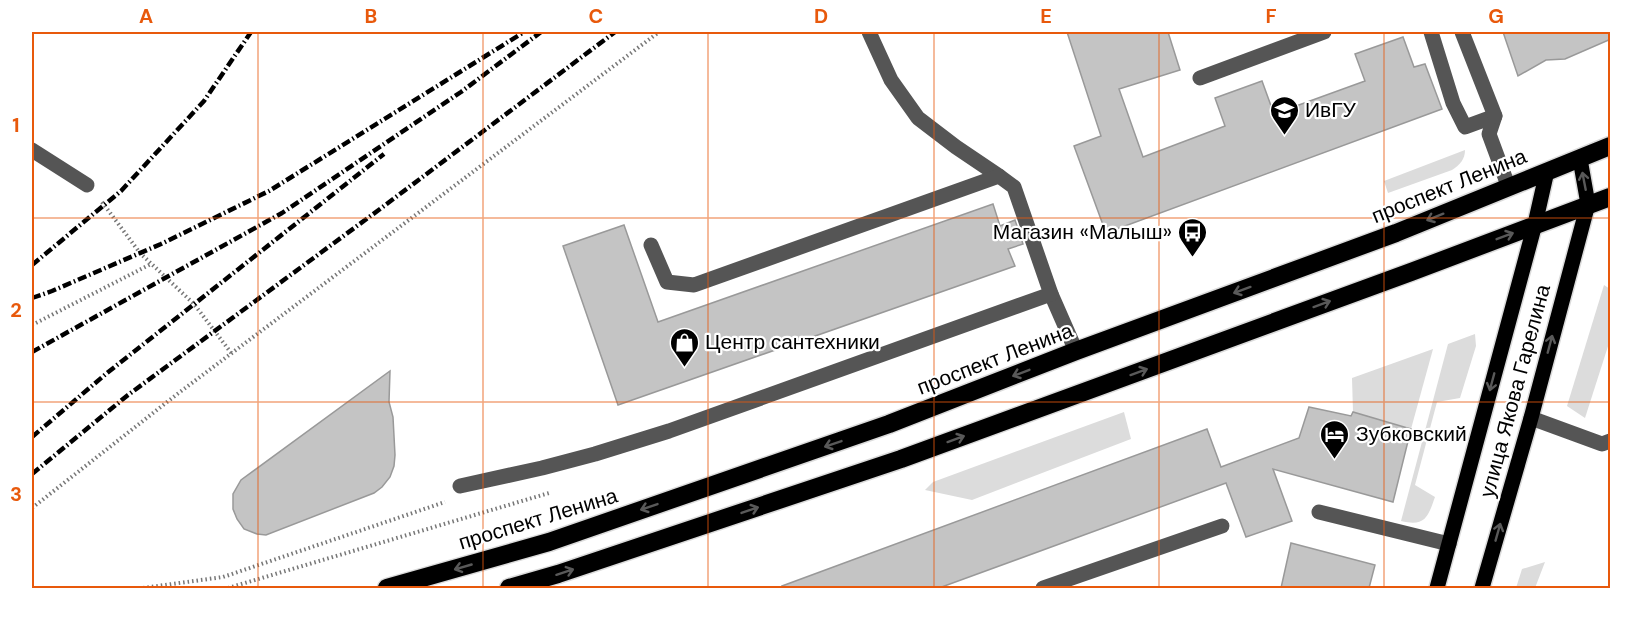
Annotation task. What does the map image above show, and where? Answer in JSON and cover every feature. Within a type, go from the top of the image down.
[{"type":"highway","name":"проспект Ленина","points":[[387,588],[549,542],[889,424],[1076,351],[1396,233],[1611,146]]},
{"type":"highway","points":[[509,588],[558,574],[901,459],[1611,197]]},
{"type":"main road","points":[[1580,159],[1588,204]]},
{"type":"main road","name":"улица Якова Гарелина","points":[[1437,588],[1535,224],[1547,171]]},
{"type":"main road","name":"улица Якова Гарелина","points":[[1482,588],[1531,418],[1588,204]]},
{"type":"street","points":[[869,32],[891,80],[918,118],[1014,186],[1051,294],[1076,351]]},
{"type":"street","points":[[1200,78],[1324,32]]},
{"type":"street","points":[[1431,32],[1453,103],[1465,127],[1495,116]]},
{"type":"street","points":[[1462,32],[1495,116],[1489,134],[1509,188]]},
{"type":"street","points":[[32,150],[87,186]]},
{"type":"street","points":[[651,245],[667,282],[694,285],[999,176]]},
{"type":"street","points":[[460,486],[542,468],[669,431],[1051,294]]},
{"type":"street","points":[[1531,418],[1602,444],[1611,441]]},
{"type":"street","points":[[1319,512],[1449,544]]},
{"type":"street","points":[[1043,588],[1221,526]]},
{"type":"path","points":[[32,508],[176,395],[659,32]]},
{"type":"path","points":[[87,186],[104,204],[140,253],[194,304],[232,354]]},
{"type":"path","points":[[32,326],[151,264]]},
{"type":"path","points":[[143,588],[223,577],[446,502]]},
{"type":"shaded area","points":[[1465,150],[1462,162],[1452,170],[1388,193],[1384,181]]},
{"type":"shaded area","points":[[1604,285],[1610,289],[1610,340],[1585,418],[1567,406]]},
{"type":"shaded area","points":[[1475,334],[1476,346],[1460,398],[1437,402],[1415,485],[1435,497],[1433,504],[1424,519],[1415,523],[1401,521],[1448,344]]},
{"type":"shaded area","points":[[1433,349],[1411,429],[1353,412],[1352,378]]},
{"type":"shaded area","points":[[1124,412],[1131,439],[972,500],[925,490],[933,482]]},
{"type":"shaded area","points":[[1545,562],[1535,588],[1516,588],[1522,569]]},
{"type":"building","name":"ИвГУ","points":[[1067,32],[1168,32],[1180,70],[1119,89],[1143,157],[1225,126],[1215,98],[1262,81],[1274,114],[1365,81],[1355,54],[1403,37],[1414,67],[1425,64],[1442,109],[1106,233],[1074,146],[1101,136]]},
{"type":"building","points":[[1503,32],[1611,32],[1611,39],[1565,59],[1546,60],[1518,76]]},
{"type":"building","points":[[993,204],[1000,226],[1015,220],[1023,244],[1008,249],[1015,266],[618,405],[563,246],[624,225],[658,322]]},
{"type":"building","points":[[390,371],[389,402],[393,417],[395,455],[390,477],[382,487],[374,493],[266,535],[244,529],[233,509],[233,494],[241,480]]},
{"type":"building","points":[[1309,407],[1351,416],[1353,412],[1411,429],[1393,502],[1273,469],[1292,521],[1246,537],[1226,483],[939,588],[783,588],[782,586],[1207,429],[1221,467],[1299,438]]},
{"type":"building","points":[[1291,543],[1375,565],[1369,588],[1281,588]]},
{"type":"railway","points":[[32,265],[121,191],[204,101],[251,32]]},
{"type":"railway","points":[[32,298],[161,244],[269,191],[524,32]]},
{"type":"railway","points":[[32,352],[282,213],[461,92],[541,32]]},
{"type":"railway","points":[[32,474],[128,395],[615,32]]},
{"type":"railway","points":[[32,437],[107,373],[384,154]]},
{"type":"place","name":"ИвГУ","points":[[1284,136]]},
{"type":"place","name":"Магазин «Малыш»","points":[[1193,258]]},
{"type":"place","name":"Центр сантехники","points":[[684,368]]},
{"type":"place","name":"Зубковский","points":[[1335,460]]}]
